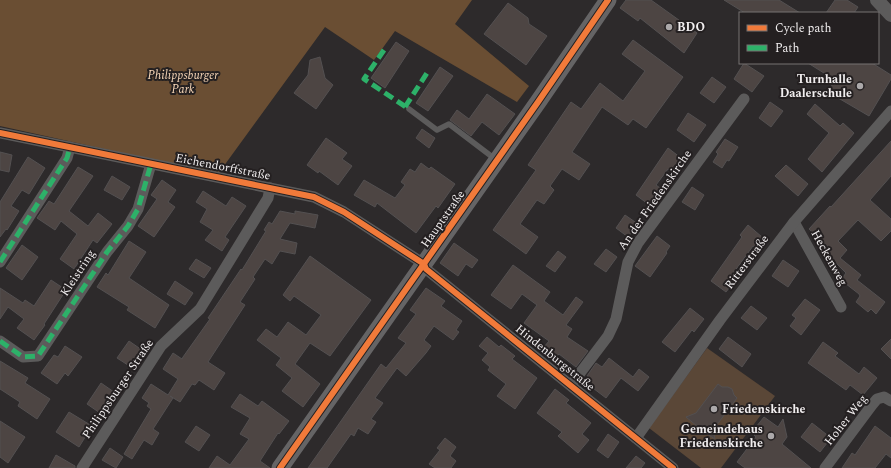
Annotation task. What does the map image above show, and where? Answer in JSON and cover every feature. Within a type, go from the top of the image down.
[{"type":"main road","name":"Hauptstraße","points":[[280,468],[608,0]]},
{"type":"street","points":[[877,0],[891,15]]},
{"type":"street","name":"An der Friedenskirche","points":[[571,385],[608,336],[616,319],[628,262],[638,243],[744,99]]},
{"type":"street","name":"Ritterstraße","points":[[636,438],[725,314],[794,222],[891,111]]},
{"type":"street","name":"Eichendorffstraße","points":[[0,133],[324,200],[424,264]]},
{"type":"street","points":[[0,262],[67,158],[70,147]]},
{"type":"street","name":"Kleistring","points":[[0,341],[23,356],[38,356],[107,252],[128,226],[138,209],[151,164]]},
{"type":"street","name":"Philippsburger Straße","points":[[82,468],[161,346],[200,309],[268,198],[270,188]]},
{"type":"street","name":"Heckenweg","points":[[794,222],[841,307]]},
{"type":"street","name":"Hindenburgstraße","points":[[424,264],[426,269],[673,468]]},
{"type":"street","name":"Hoher Weg","points":[[825,468],[872,404],[877,399],[884,397],[891,401]]},
{"type":"lane","points":[[409,109],[437,130],[449,124],[497,160]]},
{"type":"shaded area","points":[[707,348],[775,396],[721,468],[701,468],[649,428]]},
{"type":"green space","name":"Philippsburger Park","points":[[0,0],[472,0],[455,24],[529,86],[517,102],[395,31],[374,60],[325,27],[218,174],[0,126]]},
{"type":"building","name":"BDO","points":[[626,0],[651,0],[697,33],[684,53],[640,18],[638,21],[620,8]]},
{"type":"building","points":[[724,0],[779,0],[798,12],[743,12]]},
{"type":"building","points":[[835,0],[847,0],[858,7],[855,12],[827,12]]},
{"type":"building","points":[[508,3],[528,18],[529,24],[547,36],[526,65],[484,34]]},
{"type":"building","points":[[633,40],[683,77],[646,128],[633,119],[628,125],[602,107],[572,152],[590,164],[579,180],[562,169],[550,186],[554,190],[544,204],[537,200],[520,224],[538,237],[526,254],[493,230],[536,170],[528,165],[571,102],[581,109],[600,83],[623,101],[645,71],[622,54]]},
{"type":"building","points":[[396,42],[409,51],[385,88],[371,78]]},
{"type":"building","points":[[320,57],[325,78],[333,85],[316,109],[294,93],[308,75],[310,60]]},
{"type":"building","points":[[743,64],[764,76],[752,92],[734,79]]},
{"type":"building","name":"Turnhalle Daalerschule","points":[[810,64],[874,64],[891,75],[891,79],[869,116],[828,92],[835,80]]},
{"type":"building","points":[[440,67],[453,76],[428,111],[416,103]]},
{"type":"building","points":[[712,77],[726,87],[714,103],[700,93]]},
{"type":"building","points":[[487,94],[515,114],[499,135],[482,122],[471,136],[450,120],[457,110],[469,119]]},
{"type":"building","points":[[770,102],[783,111],[771,127],[759,118]]},
{"type":"building","points":[[815,104],[840,126],[843,123],[854,133],[822,172],[808,159],[829,133],[807,114]]},
{"type":"building","points":[[688,113],[706,125],[694,142],[677,130]]},
{"type":"building","points":[[422,129],[435,138],[429,148],[416,138]]},
{"type":"building","points":[[326,138],[347,153],[342,159],[352,166],[338,185],[319,171],[318,173],[307,165]]},
{"type":"building","points":[[725,139],[738,147],[729,161],[727,160],[722,168],[713,162],[718,154],[716,152]]},
{"type":"building","points":[[891,141],[891,176],[870,200],[891,219],[891,231],[881,241],[858,220],[838,241],[847,250],[840,258],[861,275],[857,280],[885,302],[876,314],[871,309],[868,312],[856,302],[860,296],[859,294],[841,280],[846,273],[824,251],[828,247],[809,229]]},
{"type":"building","points":[[668,148],[681,158],[672,171],[668,169],[656,185],[660,188],[648,204],[636,195]]},
{"type":"building","points":[[0,152],[12,155],[9,172],[0,170]]},
{"type":"building","points":[[28,157],[45,168],[29,194],[22,190],[11,206],[19,211],[7,230],[6,229],[0,237],[0,202]]},
{"type":"building","points":[[421,163],[429,169],[431,167],[455,184],[438,208],[436,206],[416,233],[377,203],[375,207],[354,195],[364,180],[395,198],[405,185],[401,182],[410,169],[415,172]]},
{"type":"building","points":[[786,165],[808,184],[798,196],[775,176]]},
{"type":"building","points":[[78,167],[93,176],[69,211],[88,226],[98,213],[112,224],[97,243],[93,240],[74,269],[60,259],[77,234],[61,221],[55,230],[37,218],[49,201],[54,204]]},
{"type":"building","points":[[112,176],[130,187],[122,200],[104,190]]},
{"type":"building","points":[[162,180],[176,190],[168,202],[175,207],[154,237],[138,226],[157,199],[151,195]]},
{"type":"building","points":[[692,187],[704,195],[695,210],[682,202]]},
{"type":"building","points":[[203,191],[226,206],[232,197],[246,206],[225,237],[229,240],[222,251],[205,240],[213,230],[200,222],[207,209],[196,202]]},
{"type":"building","points":[[280,211],[295,214],[295,211],[318,215],[315,228],[290,223],[280,239],[297,243],[295,254],[280,251],[272,264],[265,259],[253,277],[255,279],[240,302],[245,305],[208,362],[225,373],[214,390],[199,380],[195,385],[192,384],[180,402],[170,396],[173,398],[153,429],[159,433],[152,445],[144,440],[132,459],[124,454],[151,409],[147,406],[149,403],[142,398],[151,384],[168,395],[178,379],[163,369],[173,353],[182,359],[210,319],[208,318],[241,269],[242,270],[266,231],[264,230],[269,222],[272,224]]},
{"type":"building","points":[[625,215],[638,224],[628,237],[616,228]]},
{"type":"building","points":[[748,225],[762,237],[754,247],[753,246],[731,276],[736,279],[726,292],[711,281],[742,237],[740,235]]},
{"type":"building","points":[[657,236],[670,246],[666,252],[667,253],[650,277],[635,266]]},
{"type":"building","points":[[129,241],[146,252],[129,278],[169,305],[155,328],[127,310],[129,307],[97,287],[106,273],[108,275]]},
{"type":"building","points":[[454,243],[478,260],[472,268],[466,264],[458,276],[440,263]]},
{"type":"building","points":[[22,245],[38,257],[22,280],[6,268]]},
{"type":"building","points":[[606,249],[617,257],[606,272],[594,264]]},
{"type":"building","points":[[558,251],[566,257],[555,272],[546,266]]},
{"type":"building","points":[[310,256],[371,300],[330,356],[310,343],[295,364],[320,384],[303,407],[282,391],[292,378],[276,365],[281,358],[257,340],[266,329],[277,337],[288,322],[306,335],[321,315],[294,296],[290,301],[283,295]]},
{"type":"building","points":[[196,259],[211,268],[204,278],[189,269]]},
{"type":"building","points":[[783,260],[799,271],[788,287],[772,276]]},
{"type":"building","points":[[513,265],[550,292],[544,301],[563,315],[576,297],[583,302],[566,325],[572,329],[567,337],[588,351],[576,367],[559,354],[557,356],[544,347],[549,341],[524,323],[537,305],[522,294],[511,309],[491,295]]},
{"type":"building","points":[[51,280],[66,290],[34,340],[17,328],[24,319],[8,307],[0,319],[0,288],[23,303],[25,300],[34,306]]},
{"type":"building","points":[[175,281],[193,293],[185,305],[167,294]]},
{"type":"building","points":[[426,288],[445,301],[441,306],[462,321],[456,330],[459,332],[453,340],[434,326],[424,340],[431,346],[426,353],[406,376],[397,368],[375,398],[383,403],[371,419],[376,422],[368,434],[358,428],[354,436],[351,434],[327,468],[308,468],[381,364],[386,368],[406,343],[398,338],[416,314],[410,310]]},
{"type":"building","points":[[805,299],[820,310],[801,335],[790,326],[796,318],[792,315]]},
{"type":"building","points":[[751,306],[767,318],[757,330],[741,318]]},
{"type":"building","points":[[690,308],[704,319],[694,332],[692,330],[675,352],[662,342]]},
{"type":"building","points":[[487,337],[499,347],[501,345],[515,356],[512,359],[537,378],[515,409],[497,396],[506,384],[488,370],[490,367],[482,360],[488,353],[479,346]]},
{"type":"building","points":[[728,337],[751,354],[742,367],[719,349]]},
{"type":"building","points":[[891,339],[891,359],[881,349]]},
{"type":"building","points":[[129,341],[142,350],[131,367],[117,358]]},
{"type":"building","points":[[823,342],[838,353],[835,356],[859,374],[864,367],[877,378],[863,395],[850,385],[846,390],[808,363]]},
{"type":"building","points":[[65,346],[82,357],[68,376],[65,373],[57,384],[41,373],[54,355],[58,357]]},
{"type":"building","points":[[609,358],[633,377],[639,369],[649,377],[638,391],[621,378],[606,398],[585,382],[589,377],[587,376],[596,363],[602,367]]},
{"type":"building","points":[[0,361],[28,378],[25,383],[50,399],[37,419],[18,406],[20,402],[0,389]]},
{"type":"building","points":[[101,383],[114,392],[100,413],[87,404]]},
{"type":"building","name":"Friedenskirche","points":[[718,384],[722,387],[732,389],[737,398],[713,430],[715,439],[704,432],[702,435],[694,430],[697,426],[686,417],[696,413]]},
{"type":"building","points":[[555,389],[569,400],[566,403],[591,423],[582,434],[589,440],[578,453],[558,436],[562,432],[537,413]]},
{"type":"building","points":[[240,394],[258,406],[262,401],[289,421],[279,434],[278,433],[260,461],[270,468],[209,468],[217,456],[230,465],[249,439],[240,434],[250,418],[231,407]]},
{"type":"building","points":[[69,412],[92,426],[79,447],[56,432]]},
{"type":"building","points":[[764,417],[778,427],[783,419],[787,437],[782,444],[811,468],[745,468],[737,462],[756,437],[754,435],[756,427]]},
{"type":"building","points":[[0,421],[25,437],[8,463],[0,457]]},
{"type":"building","points":[[812,423],[831,438],[820,452],[801,437]]},
{"type":"building","points":[[196,426],[210,435],[199,451],[185,442]]},
{"type":"building","points":[[875,426],[891,438],[891,458],[886,454],[875,468],[842,468],[852,453],[855,455]]},
{"type":"building","points":[[608,434],[619,442],[608,458],[597,450]]},
{"type":"building","points":[[445,438],[456,447],[450,456],[456,461],[451,468],[435,468],[429,464],[440,450],[437,448]]},
{"type":"building","points":[[110,448],[123,457],[116,468],[102,460]]},
{"type":"building","points":[[56,455],[75,466],[75,468],[49,468]]},
{"type":"building","points":[[636,456],[645,463],[641,468],[626,468]]},
{"type":"marked path","points":[[384,50],[364,79],[409,109]]},
{"type":"marked path","points":[[405,107],[427,73]]},
{"type":"marked path","points":[[0,262],[67,158],[70,147]]},
{"type":"marked path","points":[[0,341],[23,357],[38,356],[107,252],[128,226],[138,209],[151,164]]},
{"type":"cycle path","points":[[280,468],[538,102],[608,0]]},
{"type":"cycle path","points":[[0,133],[314,197],[344,212],[424,264],[426,269],[673,468]]},
{"type":"place","name":"BDO","points":[[669,27]]},
{"type":"place","name":"Turnhalle Daalerschule","points":[[860,86]]},
{"type":"place","name":"Friedenskirche","points":[[714,409]]},
{"type":"place","name":"Gemeindehaus Friedenskirche","points":[[771,436]]}]
